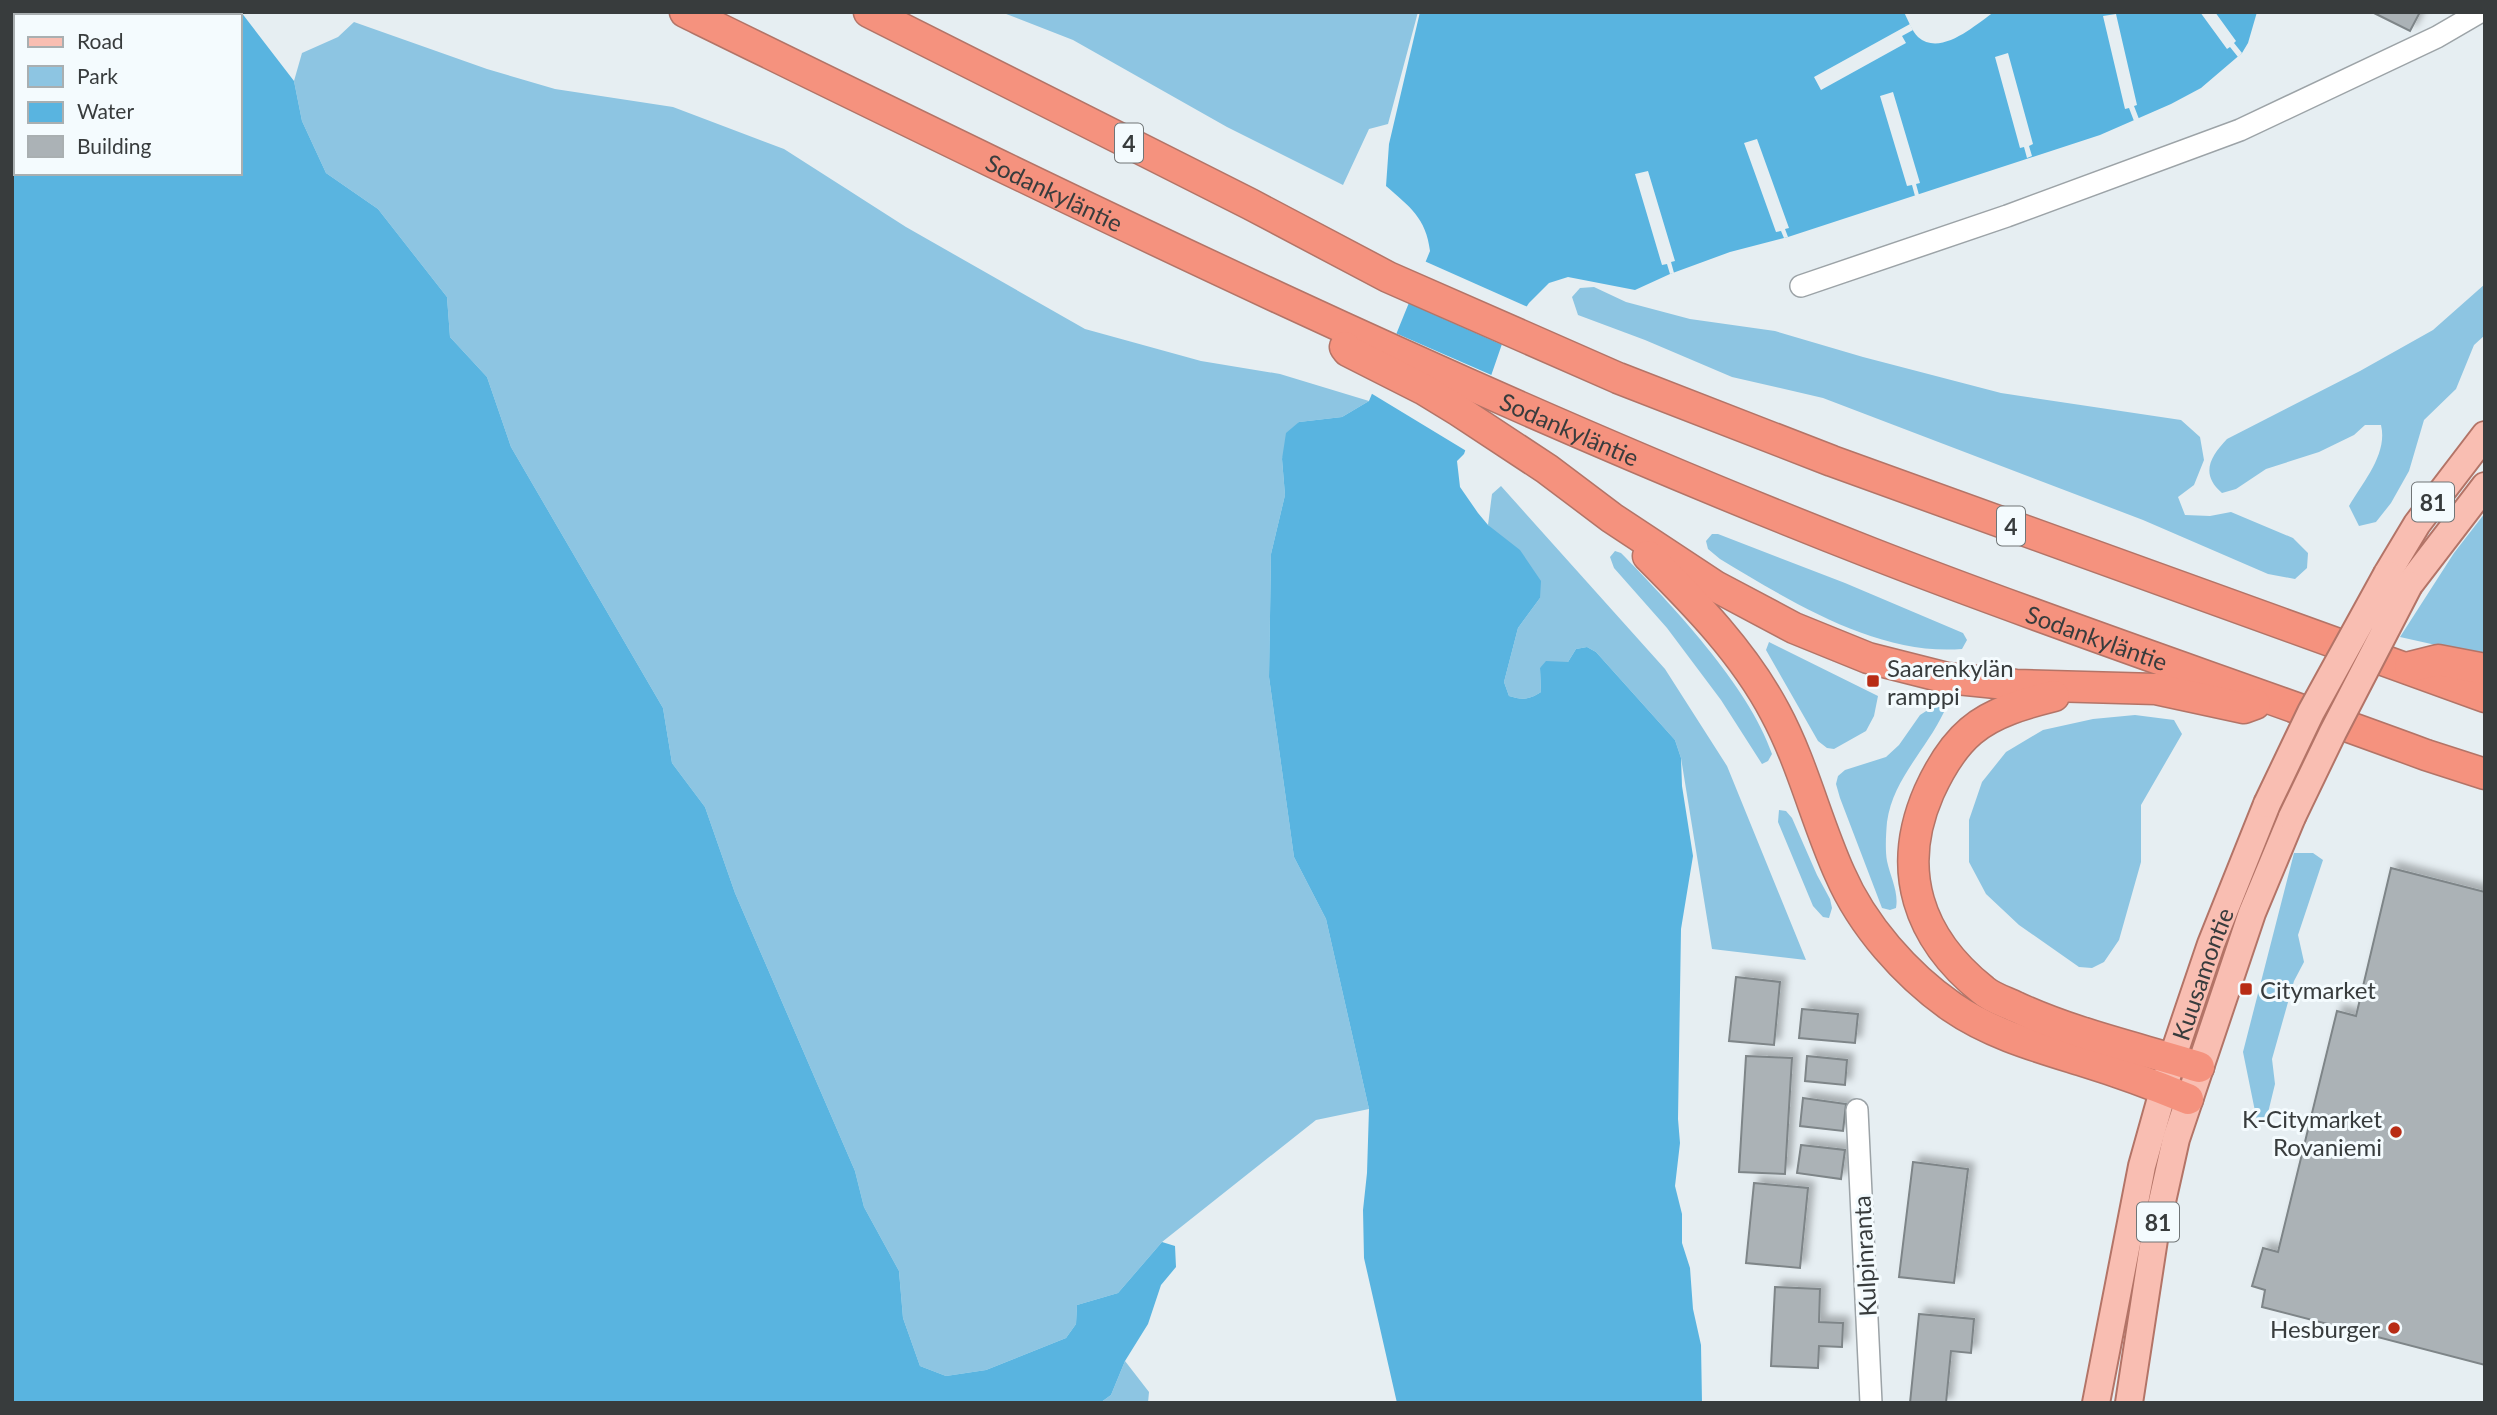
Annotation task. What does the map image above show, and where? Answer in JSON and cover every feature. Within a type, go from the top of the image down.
[{"type":"highway","name":"Sodankyläntie","points":[[685,12],[1032,182],[1327,320],[1348,351],[1370,351],[1521,407],[1871,553],[2426,755],[2485,774]]},
{"type":"highway","name":"4","points":[[869,12],[1238,198],[1388,277],[1618,378],[1832,461],[2485,697]]},
{"type":"highway","points":[[1370,351],[1423,389],[1548,469],[1612,518],[1715,586],[1794,628],[1868,658],[1947,678],[2016,685],[2157,689],[2244,708],[2272,698]]},
{"type":"highway","points":[[1612,518],[1675,583],[1749,669],[1774,709],[1796,753],[1840,875],[1862,915],[1900,961],[1954,1009],[1993,1030],[2028,1045],[2176,1094]]},
{"type":"highway","points":[[2406,668],[2438,660],[2485,670]]},
{"type":"highway","points":[[2082,688],[2014,707],[1972,730],[1953,750],[1937,774],[1913,837],[1912,870],[1918,898],[1929,928],[1949,958],[1985,992],[2028,1012],[2087,1034],[2185,1063]]},
{"type":"main road","name":"81","points":[[2398,580],[2417,524],[2485,435]]},
{"type":"main road","name":"81","points":[[2398,580],[2485,486]]},
{"type":"main road","name":"Kuusamontie","points":[[2096,1403],[2142,1166],[2176,1094],[2211,944],[2267,804],[2311,712],[2398,580]]},
{"type":"main road","name":"Kuusamontie","points":[[2185,1063],[2398,580]]},
{"type":"main road","name":"Kuusamontie","points":[[2129,1403],[2155,1233],[2176,1139],[2176,1094]]},
{"type":"street","points":[[1801,286],[2007,216],[2240,130],[2437,37],[2480,12]]},
{"type":"street","name":"Kulpinranta","points":[[1857,1110],[1871,1403]]},
{"type":"green space","points":[[1001,12],[1418,12],[1388,124],[1369,129],[1343,185],[1227,127],[1073,40]]},
{"type":"green space","points":[[354,22],[487,69],[555,89],[673,107],[784,149],[906,227],[1085,329],[1201,361],[1280,374],[1369,401],[1342,417],[1299,422],[1282,459],[1285,495],[1271,554],[1269,677],[1294,857],[1326,919],[1369,1109],[1316,1120],[1162,1242],[1118,1293],[1077,1305],[1076,1324],[1066,1338],[986,1370],[946,1376],[920,1366],[903,1318],[899,1271],[864,1207],[855,1171],[735,893],[705,807],[672,763],[663,708],[511,447],[487,377],[450,337],[447,297],[378,209],[326,173],[302,121],[294,81],[302,53],[338,37]]},
{"type":"green space","points":[[2485,284],[2485,335],[2474,345],[2456,389],[2424,420],[2409,471],[2391,503],[2376,522],[2359,526],[2349,506],[2378,457],[2381,425],[2365,425],[2354,435],[2319,452],[2266,469],[2236,489],[2222,493],[2215,486],[2209,472],[2210,466],[2216,452],[2227,439],[2433,330]]},
{"type":"green space","points":[[1594,287],[1626,302],[1690,319],[1775,331],[2001,393],[2181,420],[2200,437],[2204,460],[2194,485],[2178,497],[2185,515],[2210,516],[2231,512],[2293,538],[2308,553],[2307,568],[2295,579],[2268,574],[2143,520],[1823,398],[1732,377],[1578,315],[1572,297],[1580,288]]},
{"type":"green space","points":[[1501,486],[1665,669],[1727,766],[1806,960],[1712,949],[1681,758],[1675,740],[1596,652],[1587,647],[1576,649],[1568,662],[1540,668],[1541,692],[1533,697],[1509,696],[1504,682],[1518,628],[1540,598],[1488,525],[1492,494]]},
{"type":"green space","points":[[2485,513],[2485,656],[2400,637],[2454,553]]},
{"type":"green space","points":[[1712,534],[1845,583],[1963,633],[1967,640],[1962,649],[1930,649],[1898,644],[1835,622],[1775,592],[1720,559],[1708,549],[1706,541]]},
{"type":"green space","points":[[1615,551],[1621,553],[1685,621],[1727,674],[1761,728],[1772,754],[1768,761],[1762,764],[1721,700],[1667,628],[1614,568],[1610,557]]},
{"type":"green space","points":[[1769,642],[1878,696],[1874,716],[1866,731],[1834,749],[1827,748],[1818,741],[1766,650]]},
{"type":"green space","points":[[1934,706],[1940,707],[1944,712],[1903,778],[1890,806],[1886,856],[1897,902],[1896,908],[1890,910],[1882,908],[1836,784],[1838,776],[1845,770],[1886,757],[1899,745],[1920,715]]},
{"type":"green space","points":[[2135,715],[2174,720],[2182,734],[2141,805],[2141,862],[2119,940],[2104,962],[2092,968],[2079,967],[2019,925],[1986,894],[1969,862],[1969,820],[1982,782],[2006,752],[2043,730],[2093,719]]},
{"type":"green space","points":[[1779,810],[1786,811],[1792,818],[1830,899],[1832,908],[1829,918],[1823,917],[1813,906],[1778,822]]},
{"type":"green space","points":[[2294,853],[2313,853],[2323,860],[2298,935],[2304,962],[2294,981],[2272,1059],[2275,1084],[2266,1121],[2257,1121],[2243,1052]]},
{"type":"green space","points":[[1125,1361],[1149,1392],[1148,1403],[1100,1403],[1111,1395]]},
{"type":"water","points":[[12,12],[241,12],[294,81],[302,121],[326,173],[378,209],[447,297],[450,337],[487,377],[511,447],[663,708],[672,763],[705,807],[735,893],[855,1171],[864,1207],[899,1271],[903,1318],[920,1366],[946,1376],[986,1370],[1066,1338],[1076,1324],[1077,1305],[1118,1293],[1162,1242],[1175,1246],[1176,1267],[1161,1285],[1148,1324],[1125,1361],[1111,1395],[1100,1403],[12,1403]]},
{"type":"water","points":[[1420,12],[1904,12],[1918,37],[1937,43],[1958,37],[1994,12],[2257,12],[2248,43],[2242,53],[2201,88],[2171,104],[2100,135],[1788,237],[1730,252],[1635,290],[1568,277],[1549,283],[1529,303],[1502,344],[1464,454],[1457,461],[1460,487],[1478,513],[1488,525],[1520,550],[1541,581],[1540,598],[1518,628],[1504,682],[1509,696],[1533,697],[1541,692],[1540,668],[1546,661],[1568,662],[1576,649],[1587,647],[1596,652],[1675,740],[1681,758],[1682,786],[1693,856],[1681,929],[1678,1119],[1680,1143],[1675,1186],[1682,1214],[1682,1243],[1690,1268],[1693,1309],[1701,1345],[1702,1403],[1397,1403],[1364,1258],[1363,1210],[1369,1109],[1326,919],[1294,857],[1269,677],[1271,554],[1285,495],[1282,459],[1286,433],[1299,422],[1342,417],[1369,401],[1430,251],[1421,221],[1386,186],[1389,144]]},
{"type":"pier","points":[[2200,12],[2215,12],[2236,41],[2234,43],[2242,53],[2238,57],[2230,47],[2227,49]]},
{"type":"pier","points":[[2116,14],[2137,105],[2134,106],[2139,119],[2134,121],[2129,108],[2125,109],[2103,16]]},
{"type":"pier","points":[[1910,24],[1913,30],[1902,36],[1906,43],[1821,90],[1814,77]]},
{"type":"pier","points":[[2008,53],[2033,144],[2029,146],[2032,156],[2027,158],[2024,147],[2020,148],[1995,57]]},
{"type":"pier","points":[[1893,92],[1920,183],[1916,184],[1919,195],[1915,196],[1912,185],[1907,186],[1880,96]]},
{"type":"pier","points":[[1757,139],[1789,228],[1785,229],[1788,237],[1784,238],[1781,231],[1776,232],[1744,143]]},
{"type":"pier","points":[[1648,171],[1675,261],[1671,262],[1674,273],[1670,274],[1667,264],[1662,265],[1635,174]]},
{"type":"pier","points":[[1422,260],[1530,308],[1505,346],[1406,302]]},
{"type":"pier","points":[[1393,332],[1496,377],[1468,452],[1369,392]]},
{"type":"building","points":[[2372,12],[2420,12],[2410,31]]},
{"type":"building","name":"K-Citymarket Rovaniemi","points":[[2391,868],[2485,892],[2485,1365],[2262,1307],[2265,1290],[2252,1286],[2263,1248],[2278,1252],[2337,1011],[2356,1016]]},
{"type":"building","points":[[1736,977],[1780,982],[1774,1045],[1729,1041]]},
{"type":"building","points":[[1802,1009],[1858,1014],[1855,1043],[1799,1038]]},
{"type":"building","points":[[1746,1056],[1792,1058],[1785,1174],[1739,1172]]},
{"type":"building","points":[[1807,1056],[1847,1060],[1845,1085],[1805,1081]]},
{"type":"building","points":[[1803,1098],[1846,1104],[1843,1131],[1800,1126]]},
{"type":"building","points":[[1801,1145],[1845,1150],[1841,1179],[1797,1173]]},
{"type":"building","points":[[1913,1162],[1968,1169],[1954,1283],[1899,1277]]},
{"type":"building","points":[[1754,1183],[1808,1188],[1800,1268],[1746,1263]]},
{"type":"building","points":[[1775,1287],[1820,1289],[1819,1322],[1843,1323],[1842,1347],[1819,1346],[1818,1368],[1771,1366]]},
{"type":"building","points":[[1919,1314],[1974,1319],[1971,1353],[1951,1351],[1946,1403],[1910,1403]]},
{"type":"place","name":"Saarenkylän ramppi","points":[[1873,681]]},
{"type":"place","name":"Citymarket","points":[[2246,989]]},
{"type":"place","name":"K-Citymarket Rovaniemi","points":[[2396,1132]]},
{"type":"place","name":"Hesburger","points":[[2394,1328]]}]
